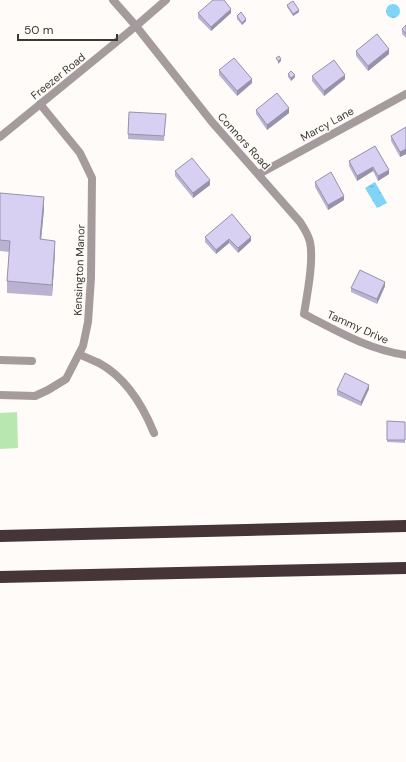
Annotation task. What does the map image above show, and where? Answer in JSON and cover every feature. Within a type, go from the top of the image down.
[{"type":"highway","points":[[0,536],[406,526]]},
{"type":"highway","points":[[0,577],[406,568]]},
{"type":"street","name":"Connors Road","points":[[113,0],[136,26],[212,122],[300,222],[306,232],[310,244],[310,264],[304,314]]},
{"type":"street","name":"Freezer Road","points":[[0,137],[166,0]]},
{"type":"street","name":"Marcy Lane","points":[[259,174],[406,94]]},
{"type":"street","name":"Kensington Manor","points":[[0,395],[35,396],[66,379],[83,346],[88,322],[91,278],[92,178],[80,153],[40,104]]},
{"type":"street","name":"Tammy Drive","points":[[304,314],[354,340],[391,353],[406,355]]},
{"type":"street","points":[[78,354],[100,364],[112,372],[128,388],[146,414],[154,433]]},
{"type":"street","points":[[0,360],[32,361]]},
{"type":"green space","points":[[17,412],[18,448],[0,449],[0,413]]},
{"type":"water","points":[[390,4],[396,4],[400,8],[400,14],[396,18],[390,18],[386,14],[386,8]]},
{"type":"water","points":[[375,182],[387,203],[377,208],[365,188]]},
{"type":"building","points":[[213,0],[224,0],[231,9],[211,27],[198,13]]},
{"type":"building","points":[[293,1],[299,10],[293,14],[287,5]]},
{"type":"building","points":[[241,12],[246,19],[242,23],[237,16]]},
{"type":"building","points":[[406,25],[406,34],[402,29]]},
{"type":"building","points":[[377,34],[389,49],[368,66],[356,51]]},
{"type":"building","points":[[279,56],[281,59],[278,61],[276,58]]},
{"type":"building","points":[[234,58],[252,79],[237,91],[219,70]]},
{"type":"building","points":[[334,60],[345,75],[324,91],[312,76]]},
{"type":"building","points":[[291,71],[295,75],[291,78],[288,74]]},
{"type":"building","points":[[277,93],[289,108],[267,125],[256,110]]},
{"type":"building","points":[[129,112],[166,114],[164,136],[128,134]]},
{"type":"building","points":[[406,127],[406,149],[400,152],[391,136]]},
{"type":"building","points":[[375,146],[389,170],[378,176],[373,167],[357,176],[349,161]]},
{"type":"building","points":[[192,158],[210,180],[193,193],[175,171]]},
{"type":"building","points":[[331,172],[344,196],[328,205],[315,182]]},
{"type":"building","points":[[0,193],[44,197],[40,239],[55,241],[52,285],[7,281],[10,241],[0,240]]},
{"type":"building","points":[[232,214],[251,237],[238,248],[229,239],[216,250],[205,237]]},
{"type":"building","points":[[360,270],[385,282],[377,299],[351,288]]},
{"type":"building","points":[[345,373],[369,385],[361,402],[337,390]]},
{"type":"building","points":[[387,421],[405,422],[405,440],[387,440]]}]
